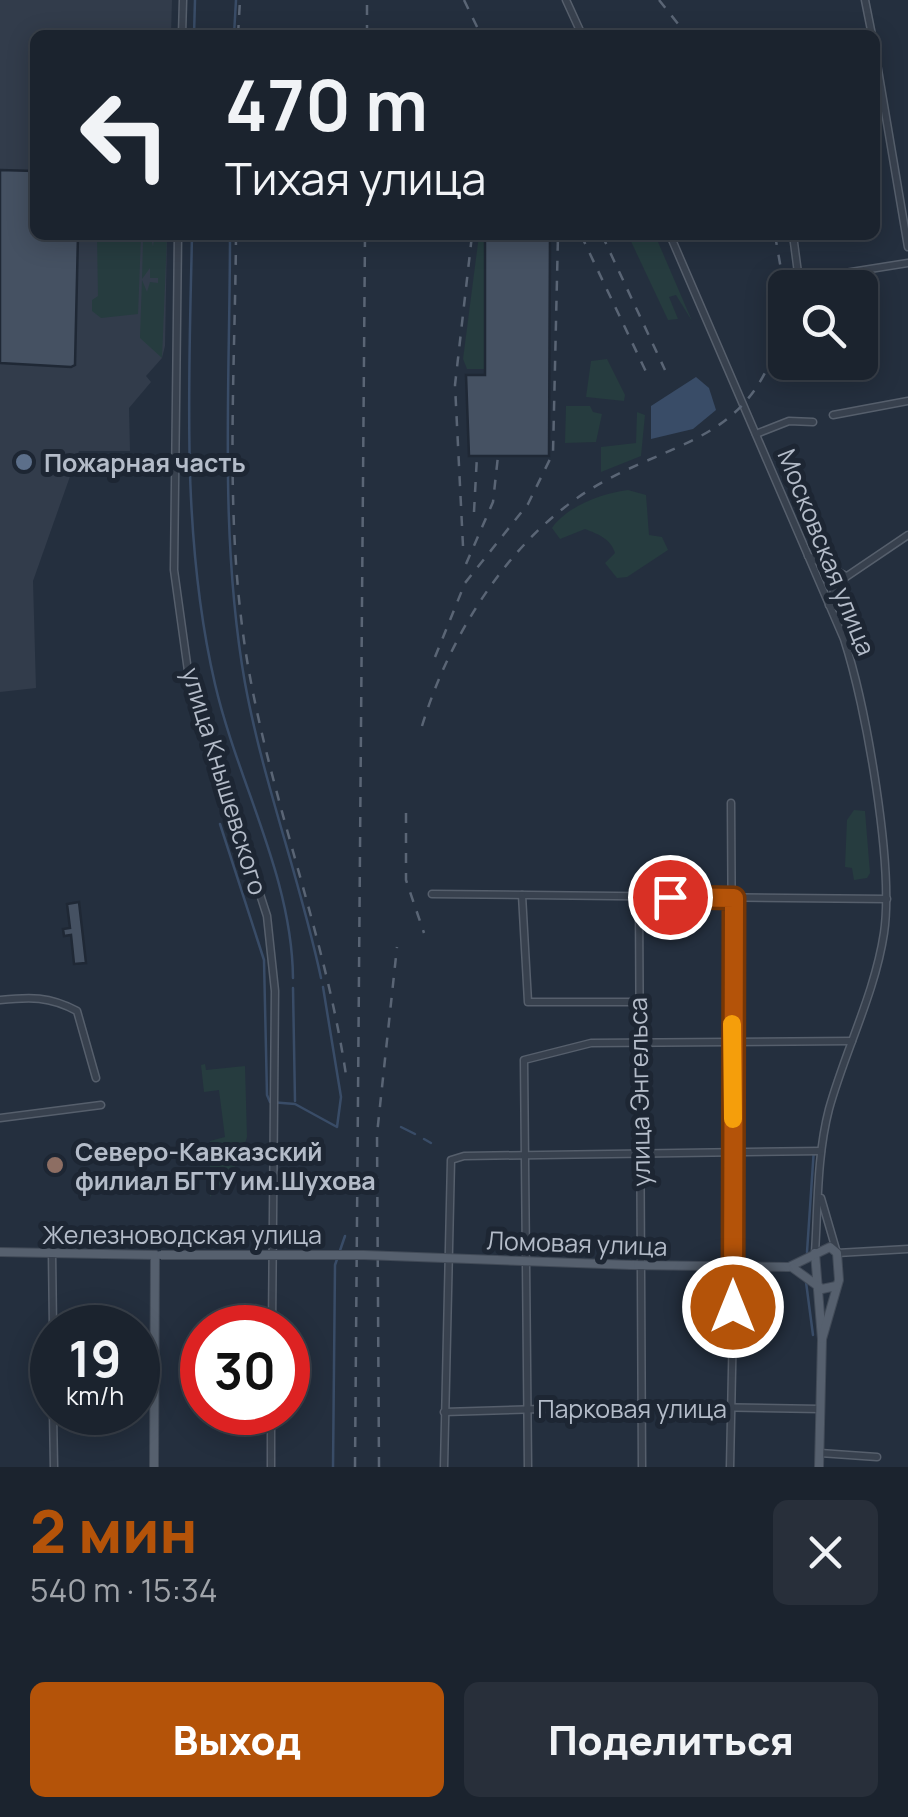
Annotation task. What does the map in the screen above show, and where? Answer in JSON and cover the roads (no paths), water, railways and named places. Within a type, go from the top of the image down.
[{"type":"main road","points":[[789,1266],[805,1262],[828,1246],[838,1253]]},
{"type":"main road","name":"Железноводская улица","points":[[0,1252],[364,1255]]},
{"type":"main road","name":"Московская улица","points":[[815,1253],[822,1339],[819,1467]]},
{"type":"main road","name":"Московская улица","points":[[822,1339],[837,1285],[838,1253]]},
{"type":"main road","points":[[154,1467],[158,1255]]},
{"type":"main road","name":"Ломовая улица","points":[[364,1255],[789,1266]]},
{"type":"main road","points":[[789,1266],[825,1290],[837,1285]]},
{"type":"street","points":[[182,30],[183,0]]},
{"type":"street","points":[[566,0],[580,30]]},
{"type":"street","points":[[865,0],[871,30]]},
{"type":"street","points":[[880,82],[908,248]]},
{"type":"street","name":"улица Кнышевского","points":[[178,240],[174,570],[188,671],[267,916],[276,991],[272,1305]]},
{"type":"street","name":"Московская улица","points":[[672,240],[857,679],[887,899],[884,937],[821,1151],[815,1253]]},
{"type":"street","points":[[795,240],[798,270]]},
{"type":"street","points":[[872,270],[908,263]]},
{"type":"street","points":[[833,415],[908,401]]},
{"type":"street","points":[[756,434],[789,420],[813,422]]},
{"type":"street","points":[[829,606],[837,583],[866,567],[890,544],[908,534]]},
{"type":"street","points":[[807,555],[846,576]]},
{"type":"street","points":[[816,576],[828,569]]},
{"type":"street","points":[[730,1467],[734,1267],[731,803]]},
{"type":"street","points":[[432,894],[887,899]]},
{"type":"street","points":[[522,895],[528,1002],[638,1002]]},
{"type":"street","name":"улица Энгельса","points":[[639,896],[641,1154],[635,1265],[642,1467]]},
{"type":"street","points":[[0,1000],[35,996],[56,1000],[76,1011],[96,1078]]},
{"type":"street","points":[[528,1467],[524,1060],[590,1043],[852,1042]]},
{"type":"street","points":[[0,1118],[101,1105]]},
{"type":"street","points":[[444,1467],[451,1160],[525,1155],[821,1151]]},
{"type":"street","name":"Московская улица","points":[[819,1192],[838,1253]]},
{"type":"street","points":[[838,1253],[908,1250]]},
{"type":"street","points":[[52,1252],[53,1305]]},
{"type":"street","name":"Парковая улица","points":[[444,1412],[642,1406],[820,1408]]},
{"type":"street","points":[[53,1435],[54,1467]]},
{"type":"street","points":[[271,1435],[271,1467]]},
{"type":"street","points":[[820,1452],[877,1457]]},
{"type":"water","points":[[696,377],[709,388],[716,410],[693,429],[651,439],[651,406]]},
{"type":"waterway","points":[[194,30],[195,0]]},
{"type":"waterway","points":[[234,30],[236,0]]},
{"type":"waterway","points":[[192,240],[190,460],[204,629],[225,721],[284,903],[293,978]]},
{"type":"waterway","points":[[230,240],[229,516],[237,628],[253,720],[321,978]]},
{"type":"waterway","points":[[220,824],[264,960],[267,1095],[270,1102],[295,1104],[337,1127],[341,1097],[323,987]]},
{"type":"waterway","points":[[293,988],[295,1101]]},
{"type":"waterway","points":[[401,1127],[415,1134]]},
{"type":"waterway","points":[[424,1139],[431,1143]]},
{"type":"waterway","points":[[807,1252],[814,1148]]},
{"type":"waterway","points":[[333,1467],[335,1265],[345,1236]]},
{"type":"waterway","points":[[806,1282],[813,1335]]},
{"type":"railway","points":[[238,30],[240,0]]},
{"type":"railway","points":[[367,0],[367,30]]},
{"type":"railway","points":[[464,0],[479,30]]},
{"type":"railway","points":[[659,0],[683,30]]},
{"type":"railway","points":[[236,240],[232,448],[240,608],[257,713],[326,976],[347,1082]]},
{"type":"railway","points":[[355,1467],[365,240]]},
{"type":"railway","points":[[463,546],[455,385],[471,240]]},
{"type":"railway","points":[[435,657],[465,583],[528,504],[553,453],[558,240]]},
{"type":"railway","points":[[583,240],[649,378]]},
{"type":"railway","points":[[604,240],[665,370]]},
{"type":"railway","points":[[776,240],[781,270]]},
{"type":"railway","points":[[422,726],[460,635],[517,552],[565,507],[600,483],[701,436],[729,418],[753,392],[768,364]]},
{"type":"railway","points":[[474,512],[477,456]]},
{"type":"railway","points":[[466,564],[493,502],[498,456]]},
{"type":"railway","points":[[406,813],[406,880],[424,933]]},
{"type":"railway","points":[[379,1467],[377,1134],[397,947]]},
{"type":"place","name":"Пожарная часть","points":[[24,462]]},
{"type":"place","name":"Северо-Кавказский филиал БГТУ им.Шухова","points":[[55,1165]]}]
